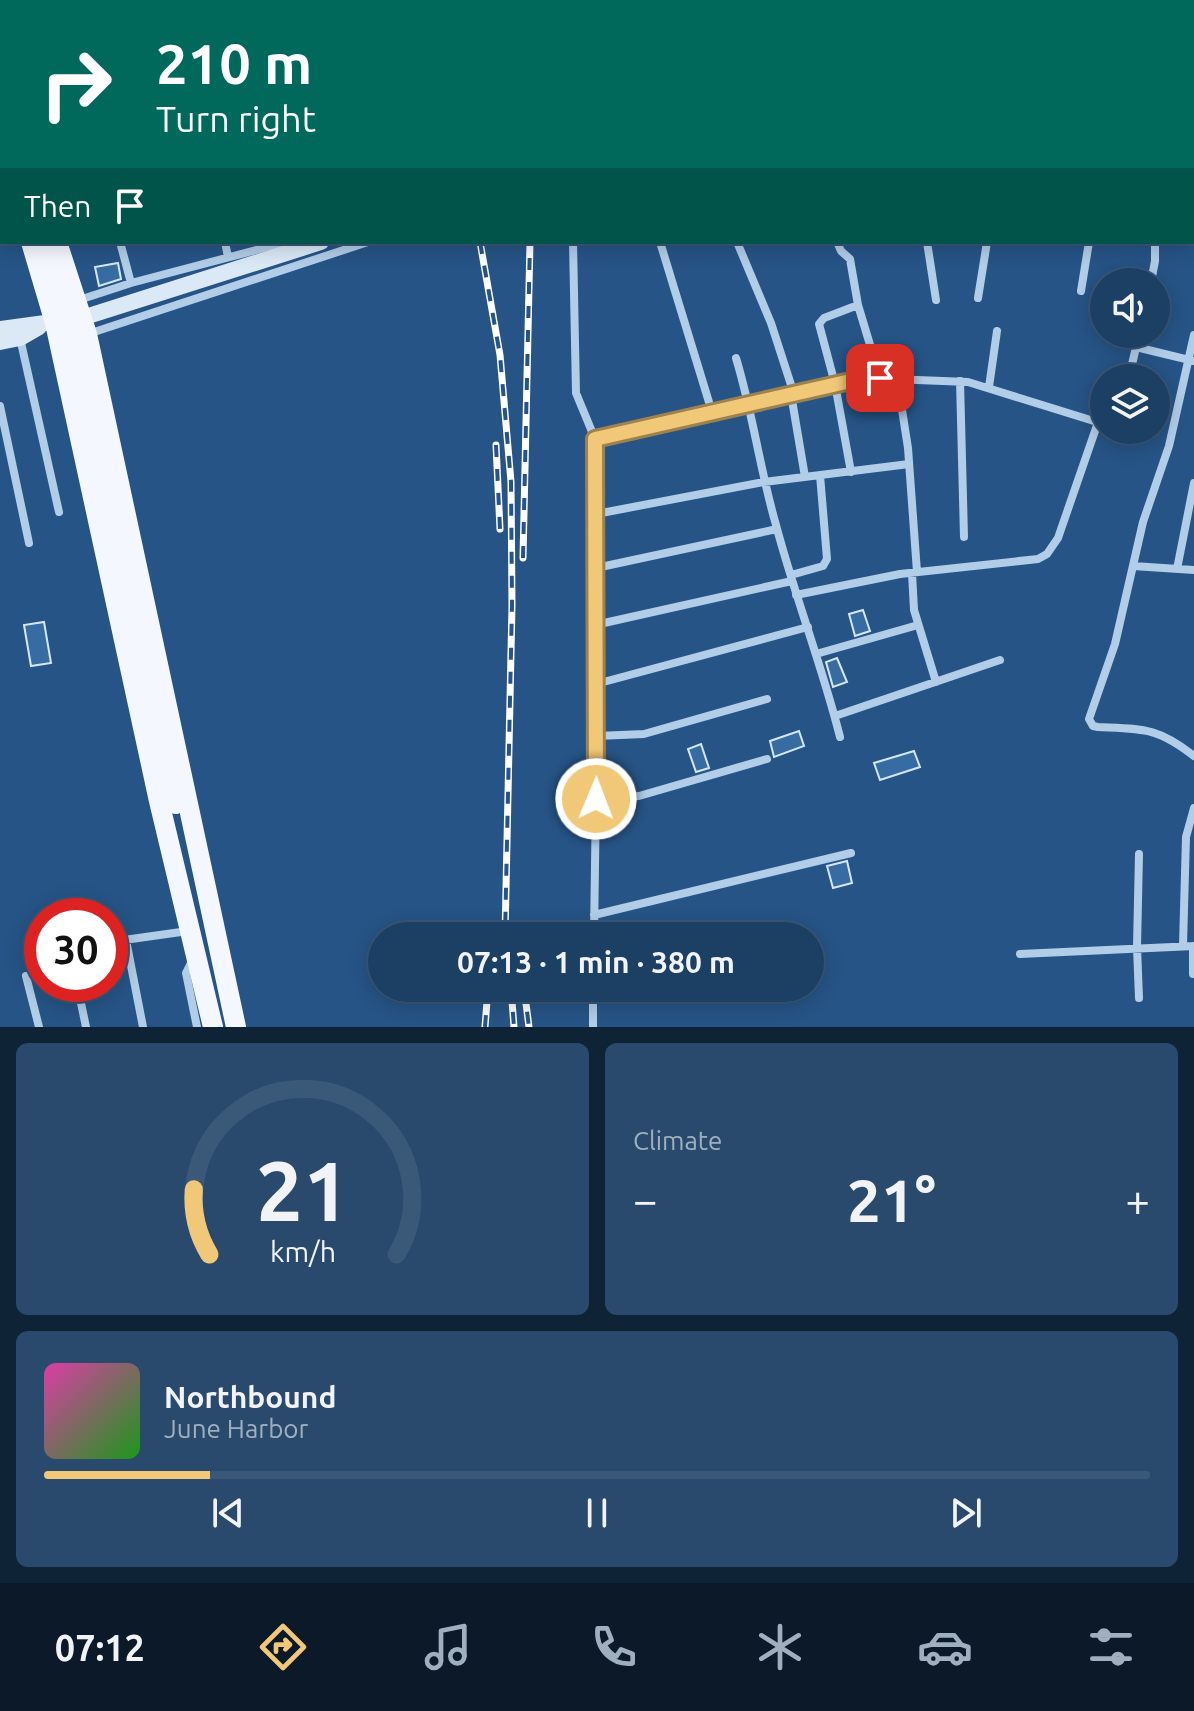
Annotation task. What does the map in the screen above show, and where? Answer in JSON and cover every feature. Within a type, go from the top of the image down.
[{"type":"main road","points":[[31,244],[213,1027]]},
{"type":"main road","points":[[46,244],[70,329],[192,873],[207,892]]},
{"type":"main road","points":[[58,244],[82,317],[236,1027]]},
{"type":"main road","points":[[0,329],[82,317],[314,244]]},
{"type":"main road","points":[[0,342],[20,338],[49,324]]},
{"type":"main road","points":[[183,894],[192,873]]},
{"type":"street","points":[[121,244],[131,283]]},
{"type":"street","points":[[225,244],[228,257]]},
{"type":"street","points":[[82,317],[131,283],[279,244]]},
{"type":"street","points":[[82,317],[360,244]]},
{"type":"street","points":[[573,244],[576,393],[595,439],[597,736],[594,922]]},
{"type":"street","points":[[661,244],[712,412]]},
{"type":"street","points":[[738,244],[771,323],[792,394],[805,477]]},
{"type":"street","points":[[838,244],[850,259],[858,305],[880,378]]},
{"type":"street","points":[[927,244],[936,300]]},
{"type":"street","points":[[978,298],[987,244]]},
{"type":"street","points":[[1081,291],[1089,244]]},
{"type":"street","points":[[1154,268],[1155,244]]},
{"type":"street","points":[[851,472],[835,384],[819,324],[824,318],[858,305]]},
{"type":"street","points":[[989,387],[997,331]]},
{"type":"street","points":[[1194,335],[1169,446],[1145,515],[1115,644],[1090,715],[1090,724],[1098,727],[1154,731],[1174,740],[1194,756]]},
{"type":"street","points":[[20,338],[59,512]]},
{"type":"street","points":[[1140,348],[1188,360]]},
{"type":"street","points":[[736,358],[750,404],[764,482],[840,737]]},
{"type":"street","points":[[595,439],[835,384],[880,378],[960,381],[989,387],[1090,420]]},
{"type":"street","points":[[897,378],[909,464],[915,573],[912,603],[936,682]]},
{"type":"street","points":[[960,381],[964,537]]},
{"type":"street","points":[[0,406],[29,543]]},
{"type":"street","points":[[796,595],[915,573],[1038,559],[1047,554],[1058,538],[1090,443]]},
{"type":"street","points":[[596,514],[764,482],[909,464]]},
{"type":"street","points":[[595,625],[792,578],[823,566],[827,559],[820,475]]},
{"type":"street","points":[[1177,569],[1194,483]]},
{"type":"street","points":[[596,568],[777,529]]},
{"type":"street","points":[[1133,566],[1194,570]]},
{"type":"street","points":[[816,654],[918,625]]},
{"type":"street","points":[[596,684],[808,627]]},
{"type":"street","points":[[835,716],[1000,660]]},
{"type":"street","points":[[597,736],[644,734],[767,699]]},
{"type":"street","points":[[596,799],[639,796],[767,759]]},
{"type":"street","points":[[1183,945],[1186,837],[1194,808]]},
{"type":"street","points":[[594,915],[851,853]]},
{"type":"street","points":[[1139,854],[1139,998]]},
{"type":"street","points":[[128,940],[192,930]]},
{"type":"street","points":[[1020,954],[1194,946],[1193,974]]},
{"type":"street","points":[[128,950],[143,1027]]},
{"type":"street","points":[[197,953],[186,973],[197,1027]]},
{"type":"street","points":[[33,1002],[39,1027]]},
{"type":"street","points":[[81,1002],[86,1027]]},
{"type":"street","points":[[593,1002],[593,1027]]},
{"type":"building","points":[[118,263],[121,279],[99,286],[95,267]]},
{"type":"building","points":[[863,610],[870,631],[855,636],[849,614]]},
{"type":"building","points":[[44,622],[51,663],[31,666],[24,625]]},
{"type":"building","points":[[837,658],[847,682],[833,687],[826,662]]},
{"type":"building","points":[[799,731],[804,746],[774,757],[770,741]]},
{"type":"building","points":[[701,744],[709,768],[696,772],[688,749]]},
{"type":"building","points":[[914,751],[920,767],[880,780],[874,763]]},
{"type":"building","points":[[847,861],[852,883],[833,888],[827,866]]},
{"type":"railway","points":[[480,244],[500,355],[511,482],[512,605],[505,922]]},
{"type":"railway","points":[[523,558],[530,244]]},
{"type":"railway","points":[[496,445],[500,529]]},
{"type":"railway","points":[[485,1027],[487,1002]]},
{"type":"railway","points":[[512,1002],[514,1027]]},
{"type":"railway","points":[[526,1002],[529,1027]]},
{"type":"route","points":[[596,799],[595,439],[855,380],[880,378]]}]
